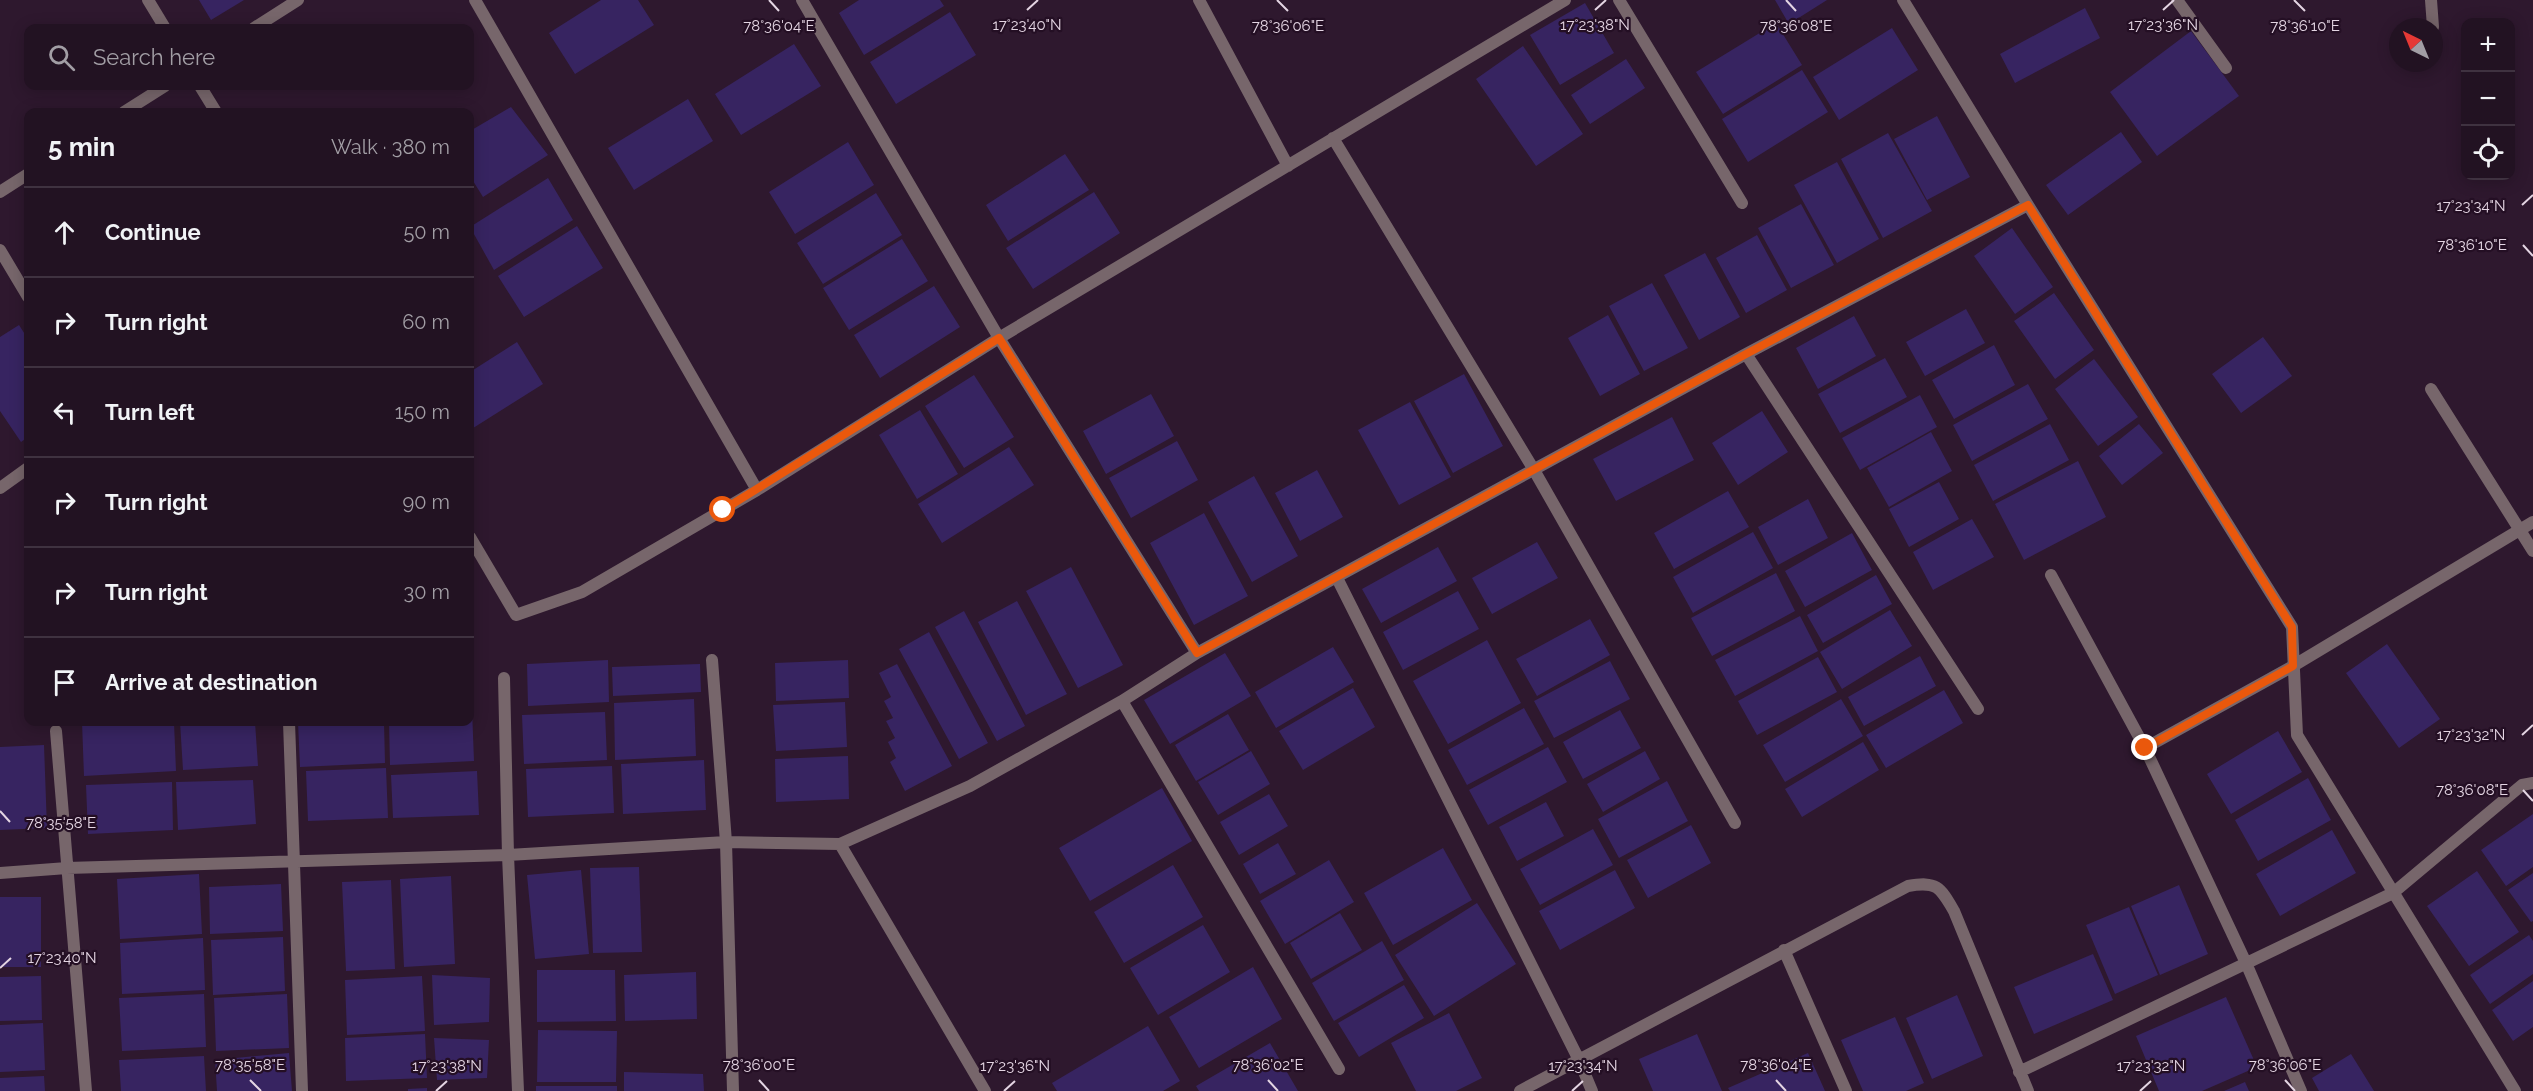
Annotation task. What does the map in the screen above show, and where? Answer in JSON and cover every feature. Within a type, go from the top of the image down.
[{"type":"street","points":[[148,0],[163,24]]},
{"type":"street","points":[[260,24],[298,0]]},
{"type":"street","points":[[475,0],[757,490]]},
{"type":"street","points":[[1199,0],[1288,166]]},
{"type":"street","points":[[474,544],[516,615],[582,592],[757,490],[999,338],[1565,0]]},
{"type":"street","points":[[1620,0],[1742,203]]},
{"type":"street","points":[[1903,0],[2028,205],[2292,627],[2297,735],[2516,1091]]},
{"type":"street","points":[[2177,0],[2226,68]]},
{"type":"street","points":[[2431,0],[2432,18]]},
{"type":"street","points":[[804,1],[999,338],[1197,653]]},
{"type":"street","points":[[130,108],[159,90]]},
{"type":"street","points":[[202,90],[214,108]]},
{"type":"street","points":[[1333,138],[1534,470],[1735,823]]},
{"type":"street","points":[[0,192],[24,177]]},
{"type":"street","points":[[0,873],[67,868],[508,855],[726,842],[840,844],[970,786],[1122,701],[1197,653],[1746,354],[2028,205]]},
{"type":"street","points":[[0,250],[24,290]]},
{"type":"street","points":[[1746,354],[1978,709]]},
{"type":"street","points":[[2431,389],[2533,551]]},
{"type":"street","points":[[0,488],[24,471]]},
{"type":"street","points":[[2145,748],[2293,666],[2533,522]]},
{"type":"street","points":[[2051,575],[2145,748],[2246,963],[2301,1091]]},
{"type":"street","points":[[1336,578],[1579,1060],[1592,1091]]},
{"type":"street","points":[[712,660],[726,842],[733,1091]]},
{"type":"street","points":[[504,678],[508,855],[518,1091]]},
{"type":"street","points":[[1122,701],[1339,1069]]},
{"type":"street","points":[[289,726],[296,862],[302,1091]]},
{"type":"street","points":[[56,732],[86,1091]]},
{"type":"street","points":[[2019,1072],[2393,893],[2522,785],[2533,783]]},
{"type":"street","points":[[840,844],[985,1091]]},
{"type":"street","points":[[1521,1091],[1908,886],[1926,883],[1936,885],[1954,911],[2028,1091]]},
{"type":"street","points":[[1784,950],[1846,1091]]},
{"type":"building","points":[[199,0],[244,0],[211,20]]},
{"type":"building","points":[[601,0],[638,0],[654,25],[575,74],[549,33]]},
{"type":"building","points":[[859,0],[940,0],[944,6],[864,55],[839,13]]},
{"type":"building","points":[[1775,0],[1827,0],[1789,24]]},
{"type":"building","points":[[1585,3],[1614,53],[1560,85],[1530,35]]},
{"type":"building","points":[[2085,8],[2100,38],[2015,83],[2000,54]]},
{"type":"building","points":[[950,12],[976,55],[896,104],[870,62]]},
{"type":"building","points":[[1776,23],[1802,65],[1723,114],[1696,72]]},
{"type":"building","points":[[1892,28],[1918,70],[1839,120],[1813,77]]},
{"type":"building","points":[[2191,31],[2239,96],[2157,156],[2110,92]]},
{"type":"building","points":[[794,44],[821,86],[741,135],[715,94]]},
{"type":"building","points":[[1523,46],[1583,134],[1536,166],[1476,79]]},
{"type":"building","points":[[1626,59],[1645,88],[1590,124],[1571,95]]},
{"type":"building","points":[[1802,70],[1828,112],[1748,162],[1722,119]]},
{"type":"building","points":[[688,99],[713,141],[634,190],[608,148]]},
{"type":"building","points":[[511,107],[548,155],[483,197],[474,182],[474,129]]},
{"type":"building","points":[[1937,116],[1970,177],[1927,200],[1894,139]]},
{"type":"building","points":[[2121,132],[2142,162],[2068,215],[2046,185]]},
{"type":"building","points":[[1888,133],[1932,211],[1883,238],[1841,159]]},
{"type":"building","points":[[848,142],[874,185],[795,234],[769,192]]},
{"type":"building","points":[[1065,154],[1089,190],[1008,241],[986,205]]},
{"type":"building","points":[[1837,162],[1879,239],[1837,263],[1794,185]]},
{"type":"building","points":[[548,178],[573,220],[494,270],[474,234],[474,224]]},
{"type":"building","points":[[1094,192],[1120,233],[1033,289],[1006,248]]},
{"type":"building","points":[[876,193],[902,235],[823,284],[797,243]]},
{"type":"building","points":[[1801,204],[1834,265],[1791,288],[1758,228]]},
{"type":"building","points":[[577,226],[603,268],[524,317],[498,276]]},
{"type":"building","points":[[2012,228],[2053,287],[2015,314],[1974,256]]},
{"type":"building","points":[[1757,235],[1787,290],[1746,313],[1716,258]]},
{"type":"building","points":[[902,239],[928,281],[849,330],[823,288]]},
{"type":"building","points":[[1705,253],[1740,317],[1699,340],[1664,275]]},
{"type":"building","points":[[1652,283],[1688,348],[1644,371],[1609,306]]},
{"type":"building","points":[[934,286],[960,327],[880,378],[854,335]]},
{"type":"building","points":[[2054,293],[2094,350],[2055,379],[2014,321]]},
{"type":"building","points":[[1966,309],[1985,343],[1925,376],[1906,342]]},
{"type":"building","points":[[1608,315],[1640,374],[1600,396],[1568,338]]},
{"type":"building","points":[[1854,316],[1876,356],[1818,389],[1796,348]]},
{"type":"building","points":[[19,325],[24,333],[24,440],[21,442],[0,411],[0,337]]},
{"type":"building","points":[[2263,337],[2292,376],[2241,413],[2212,374]]},
{"type":"building","points":[[517,342],[543,384],[474,427],[474,369]]},
{"type":"building","points":[[1994,345],[2015,385],[1954,419],[1932,380]]},
{"type":"building","points":[[1885,358],[1907,397],[1840,433],[1818,394]]},
{"type":"building","points":[[2094,359],[2138,417],[2098,446],[2055,389]]},
{"type":"building","points":[[1464,374],[1503,446],[1453,473],[1414,401]]},
{"type":"building","points":[[974,375],[1014,437],[964,468],[925,406]]},
{"type":"building","points":[[2028,384],[2048,419],[1972,461],[1953,425]]},
{"type":"building","points":[[1151,394],[1174,436],[1106,474],[1083,431]]},
{"type":"building","points":[[1920,395],[1937,427],[1860,470],[1842,438]]},
{"type":"building","points":[[1410,402],[1451,477],[1399,505],[1358,430]]},
{"type":"building","points":[[920,410],[958,474],[917,499],[879,435]]},
{"type":"building","points":[[1762,411],[1788,452],[1738,485],[1712,443]]},
{"type":"building","points":[[1672,417],[1694,460],[1616,501],[1593,459]]},
{"type":"building","points":[[2050,424],[2069,460],[1993,501],[1974,465]]},
{"type":"building","points":[[2139,424],[2163,453],[2122,485],[2099,456]]},
{"type":"building","points":[[1931,432],[1952,471],[1889,507],[1867,468]]},
{"type":"building","points":[[1177,441],[1198,480],[1131,518],[1109,478]]},
{"type":"building","points":[[1009,447],[1034,485],[942,543],[918,504]]},
{"type":"building","points":[[2078,461],[2106,517],[2024,560],[1995,504]]},
{"type":"building","points":[[1317,470],[1343,517],[1300,541],[1275,493]]},
{"type":"building","points":[[1254,476],[1298,556],[1252,582],[1208,502]]},
{"type":"building","points":[[1939,482],[1959,519],[1909,547],[1889,509]]},
{"type":"building","points":[[1728,491],[1749,527],[1674,569],[1654,533]]},
{"type":"building","points":[[1808,499],[1828,538],[1778,565],[1758,527]]},
{"type":"building","points":[[1204,513],[1248,596],[1194,625],[1150,543]]},
{"type":"building","points":[[1972,519],[1994,557],[1933,590],[1913,552]]},
{"type":"building","points":[[1753,532],[1773,568],[1693,613],[1673,577]]},
{"type":"building","points":[[1852,533],[1872,570],[1805,607],[1785,571]]},
{"type":"building","points":[[1537,542],[1558,578],[1492,614],[1472,578]]},
{"type":"building","points":[[1438,547],[1457,581],[1381,623],[1362,589]]},
{"type":"building","points":[[1071,567],[1123,665],[1078,688],[1026,591]]},
{"type":"building","points":[[1776,573],[1795,611],[1712,656],[1691,618]]},
{"type":"building","points":[[1876,575],[1892,604],[1823,643],[1807,615]]},
{"type":"building","points":[[1458,591],[1479,629],[1403,670],[1383,632]]},
{"type":"building","points":[[1017,601],[1067,694],[1026,715],[978,622]]},
{"type":"building","points":[[1890,610],[1912,646],[1842,689],[1820,652]]},
{"type":"building","points":[[964,611],[1025,726],[997,741],[935,627]]},
{"type":"building","points":[[1800,616],[1818,651],[1735,696],[1715,660]]},
{"type":"building","points":[[1590,619],[1610,655],[1537,696],[1516,659]]},
{"type":"building","points":[[929,632],[988,743],[959,759],[899,649]]},
{"type":"building","points":[[1487,640],[1521,703],[1448,744],[1413,681]]},
{"type":"building","points":[[2387,644],[2440,719],[2399,748],[2346,673]]},
{"type":"building","points":[[1333,647],[1354,682],[1276,728],[1255,692]]},
{"type":"building","points":[[1225,653],[1251,696],[1170,744],[1144,700]]},
{"type":"building","points":[[1920,656],[1936,686],[1864,726],[1848,697]]},
{"type":"building","points":[[1818,657],[1837,692],[1757,735],[1738,701]]},
{"type":"building","points":[[608,660],[609,702],[528,706],[527,664]]},
{"type":"building","points":[[848,660],[849,698],[776,701],[775,663]]},
{"type":"building","points":[[1610,661],[1630,699],[1554,738],[1534,701]]},
{"type":"building","points":[[700,664],[701,692],[613,696],[612,667]]},
{"type":"building","points":[[897,664],[952,766],[905,791],[890,762],[896,758],[888,742],[895,738],[886,721],[893,718],[884,701],[891,697],[879,673]]},
{"type":"building","points":[[1353,688],[1375,727],[1303,770],[1279,731]]},
{"type":"building","points":[[1944,690],[1963,723],[1886,768],[1866,735]]},
{"type":"building","points":[[694,699],[696,756],[615,760],[614,703]]},
{"type":"building","points":[[1841,699],[1863,736],[1785,782],[1763,745]]},
{"type":"building","points":[[845,702],[847,747],[776,751],[773,705]]},
{"type":"building","points":[[1524,708],[1544,744],[1467,785],[1448,750]]},
{"type":"building","points":[[1620,710],[1641,748],[1583,779],[1563,742]]},
{"type":"building","points":[[605,712],[607,760],[524,764],[522,715]]},
{"type":"building","points":[[1228,714],[1249,750],[1196,781],[1175,745]]},
{"type":"building","points":[[82,726],[174,726],[176,771],[84,776]]},
{"type":"building","points":[[180,726],[255,726],[258,766],[183,770]]},
{"type":"building","points":[[298,726],[384,726],[385,763],[300,767]]},
{"type":"building","points":[[389,726],[473,726],[474,761],[390,765]]},
{"type":"building","points":[[2278,731],[2302,772],[2231,814],[2207,774]]},
{"type":"building","points":[[1863,742],[1879,770],[1802,817],[1785,789]]},
{"type":"building","points":[[44,745],[47,828],[0,830],[0,747]]},
{"type":"building","points":[[1548,747],[1567,782],[1488,825],[1469,790]]},
{"type":"building","points":[[1251,751],[1270,784],[1218,815],[1198,782]]},
{"type":"building","points":[[1645,751],[1660,779],[1603,812],[1587,784]]},
{"type":"building","points":[[848,756],[849,799],[776,802],[775,759]]},
{"type":"building","points":[[704,760],[706,810],[623,814],[621,764]]},
{"type":"building","points":[[612,766],[614,813],[528,817],[526,769]]},
{"type":"building","points":[[386,768],[388,818],[308,821],[306,771]]},
{"type":"building","points":[[477,771],[479,815],[393,818],[391,775]]},
{"type":"building","points":[[2308,778],[2331,820],[2258,861],[2235,820]]},
{"type":"building","points":[[253,780],[256,824],[178,830],[176,782]]},
{"type":"building","points":[[1667,781],[1688,821],[1619,858],[1598,819]]},
{"type":"building","points":[[172,782],[173,830],[88,834],[86,785]]},
{"type":"building","points":[[1162,788],[1192,841],[1090,901],[1059,848]]},
{"type":"building","points":[[1269,794],[1288,826],[1239,855],[1220,822]]},
{"type":"building","points":[[1546,802],[1564,836],[1517,861],[1499,827]]},
{"type":"building","points":[[2533,814],[2533,867],[2506,886],[2481,850]]},
{"type":"building","points":[[1691,825],[1711,863],[1648,898],[1627,860]]},
{"type":"building","points":[[1593,829],[1613,865],[1540,905],[1520,869]]},
{"type":"building","points":[[2332,830],[2356,873],[2280,916],[2256,874]]},
{"type":"building","points":[[1278,843],[1296,874],[1260,894],[1243,864]]},
{"type":"building","points":[[1443,848],[1472,900],[1393,945],[1364,893]]},
{"type":"building","points":[[1329,860],[1354,902],[1285,944],[1260,901]]},
{"type":"building","points":[[1173,865],[1203,917],[1124,963],[1094,912]]},
{"type":"building","points":[[639,867],[642,952],[593,953],[590,868]]},
{"type":"building","points":[[581,870],[589,954],[535,959],[527,875]]},
{"type":"building","points":[[1615,870],[1635,908],[1560,950],[1539,911]]},
{"type":"building","points":[[2477,871],[2519,932],[2469,966],[2427,906]]},
{"type":"building","points":[[2533,873],[2533,921],[2531,922],[2508,890]]},
{"type":"building","points":[[199,874],[202,934],[120,939],[117,879]]},
{"type":"building","points":[[451,876],[455,964],[404,967],[400,879]]},
{"type":"building","points":[[391,880],[395,969],[346,971],[342,882]]},
{"type":"building","points":[[281,884],[283,931],[210,934],[209,887]]},
{"type":"building","points":[[2179,885],[2208,954],[2160,975],[2131,906]]},
{"type":"building","points":[[0,897],[41,897],[41,967],[0,967]]},
{"type":"building","points":[[1477,903],[1516,964],[1434,1016],[1395,955]]},
{"type":"building","points":[[2129,907],[2158,975],[2115,994],[2086,925]]},
{"type":"building","points":[[1340,913],[1362,950],[1311,979],[1290,943]]},
{"type":"building","points":[[1203,925],[1230,972],[1158,1015],[1130,968]]},
{"type":"building","points":[[2529,935],[2533,941],[2533,974],[2490,1004],[2470,975]]},
{"type":"building","points":[[283,937],[285,991],[213,995],[211,940]]},
{"type":"building","points":[[203,938],[205,990],[122,994],[120,943]]},
{"type":"building","points":[[1382,941],[1404,980],[1334,1021],[1312,983]]},
{"type":"building","points":[[2093,954],[2113,1000],[2034,1034],[2014,987]]},
{"type":"building","points":[[1253,967],[1282,1019],[1199,1068],[1169,1017]]},
{"type":"building","points":[[537,970],[615,970],[616,1021],[537,1022]]},
{"type":"building","points":[[696,972],[697,1019],[625,1021],[624,975]]},
{"type":"building","points":[[432,975],[490,978],[489,1022],[434,1025]]},
{"type":"building","points":[[41,976],[42,1020],[0,1021],[0,977]]},
{"type":"building","points":[[422,976],[425,1031],[347,1035],[345,980]]},
{"type":"building","points":[[2533,981],[2533,1027],[2513,1041],[2492,1010]]},
{"type":"building","points":[[1404,985],[1424,1018],[1359,1057],[1338,1023]]},
{"type":"building","points":[[204,994],[206,1047],[122,1051],[119,998]]},
{"type":"building","points":[[287,994],[289,1048],[216,1051],[214,998]]},
{"type":"building","points":[[1957,995],[1983,1056],[1932,1079],[1906,1018]]},
{"type":"building","points":[[2226,997],[2257,1067],[2202,1091],[2159,1091],[2136,1036]]},
{"type":"building","points":[[1449,1013],[1482,1078],[1456,1091],[1416,1091],[1391,1043]]},
{"type":"building","points":[[1895,1017],[1924,1083],[1906,1091],[1863,1091],[1841,1040]]},
{"type":"building","points":[[43,1023],[45,1070],[0,1072],[0,1025]]},
{"type":"building","points":[[1148,1026],[1180,1081],[1163,1091],[1057,1091],[1052,1083]]},
{"type":"building","points":[[538,1030],[617,1031],[616,1082],[537,1082]]},
{"type":"building","points":[[425,1034],[427,1078],[346,1081],[345,1038]]},
{"type":"building","points":[[1697,1034],[1722,1091],[1653,1091],[1639,1059]]},
{"type":"building","points":[[434,1038],[489,1040],[487,1078],[437,1080]]},
{"type":"building","points":[[1270,1043],[1298,1091],[1199,1091],[1196,1086]]},
{"type":"building","points":[[289,1053],[292,1091],[217,1091],[215,1060]]},
{"type":"building","points":[[1808,1053],[1825,1091],[1730,1091],[1728,1088]]},
{"type":"building","points":[[2351,1054],[2374,1091],[2319,1091],[2312,1078]]},
{"type":"building","points":[[204,1056],[206,1091],[121,1091],[119,1060]]},
{"type":"building","points":[[624,1072],[703,1074],[704,1091],[624,1091]]},
{"type":"building","points":[[44,1076],[45,1091],[0,1091],[0,1078]]},
{"type":"building","points":[[2245,1082],[2249,1091],[2224,1091]]},
{"type":"building","points":[[536,1086],[617,1086],[617,1091],[536,1091]]},
{"type":"building","points":[[427,1088],[427,1091],[408,1091],[408,1089]]},
{"type":"route","points":[[723,510],[999,338],[1197,653],[1746,354],[2028,205],[2292,627],[2293,666],[2145,748]]}]
